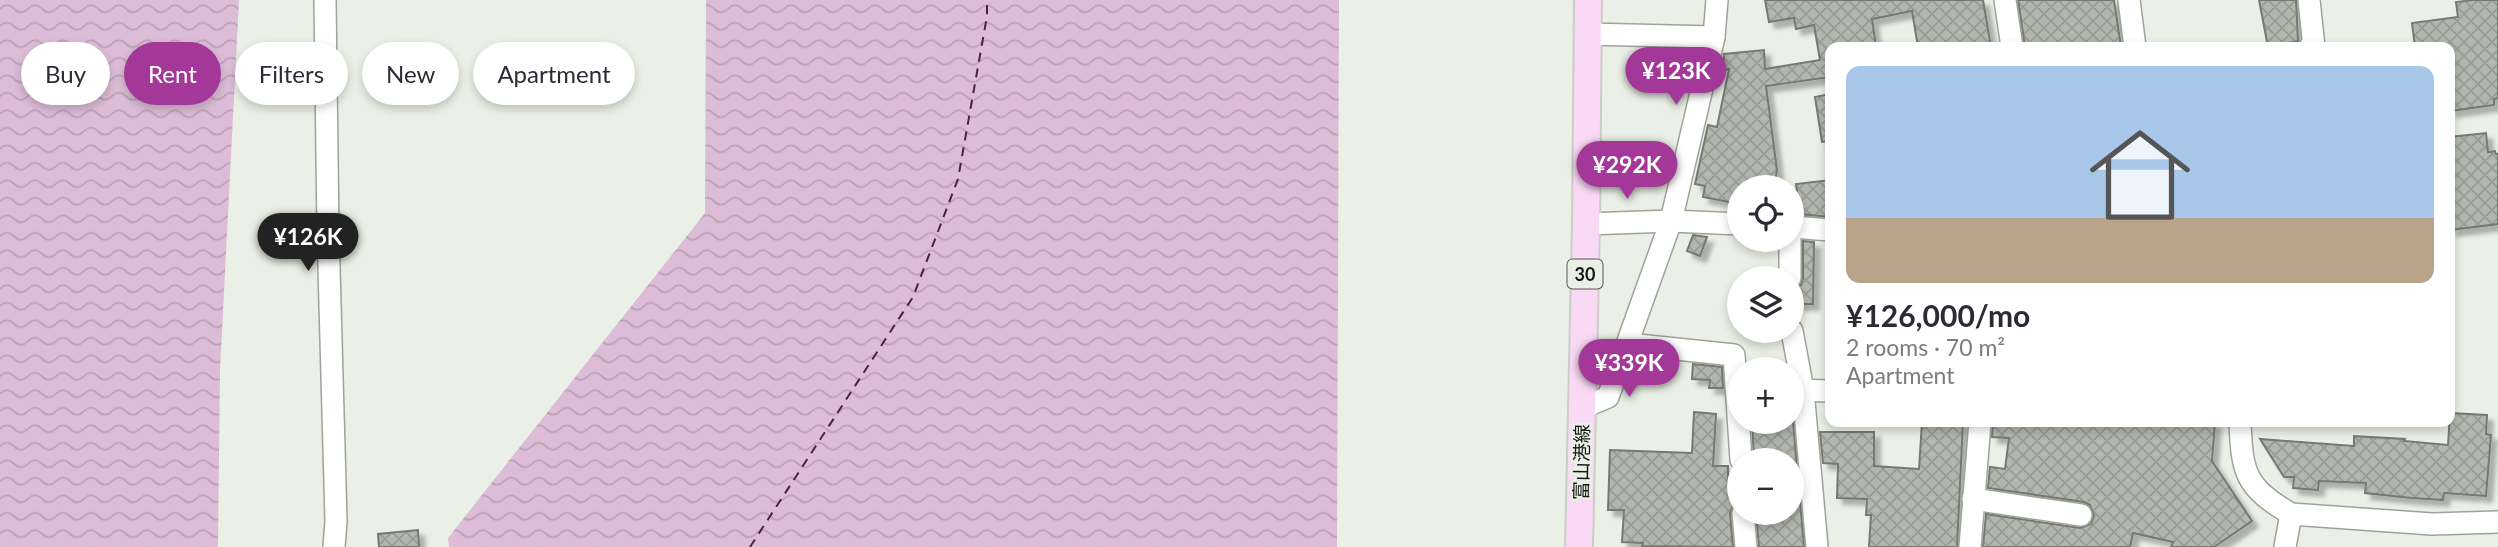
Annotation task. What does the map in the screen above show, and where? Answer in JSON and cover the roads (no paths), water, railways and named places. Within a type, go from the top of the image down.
[{"type":"main road","name":"富山港線","points":[[1579,547],[1588,0]]},
{"type":"street","points":[[325,0],[336,521],[334,547]]},
{"type":"street","points":[[1582,408],[1608,397],[1671,220],[1714,37],[1717,0]]},
{"type":"street","points":[[2005,0],[2011,42]]},
{"type":"street","points":[[2129,0],[2134,42]]},
{"type":"street","points":[[2309,0],[2313,42]]},
{"type":"street","points":[[1587,34],[1714,37]]},
{"type":"street","points":[[1586,224],[1671,220],[1727,223]]},
{"type":"street","points":[[1804,228],[1825,230]]},
{"type":"street","points":[[1628,344],[1734,357]]},
{"type":"street","points":[[1804,390],[1825,391]]},
{"type":"street","points":[[1970,547],[1980,427]]},
{"type":"street","points":[[2240,427],[2245,472],[2257,490],[2273,504],[2291,514],[2432,524],[2498,522]]},
{"type":"street","points":[[1803,434],[1817,547]]},
{"type":"street","points":[[1973,499],[2081,515]]},
{"type":"street","points":[[2286,547],[2291,514]]},
{"type":"street","points":[[1744,525],[1746,547]]},
{"type":"water","points":[[0,0],[239,0],[220,370],[218,547],[0,547]]},
{"type":"water","points":[[706,0],[1339,0],[1337,547],[449,547],[448,538],[705,213]]}]
